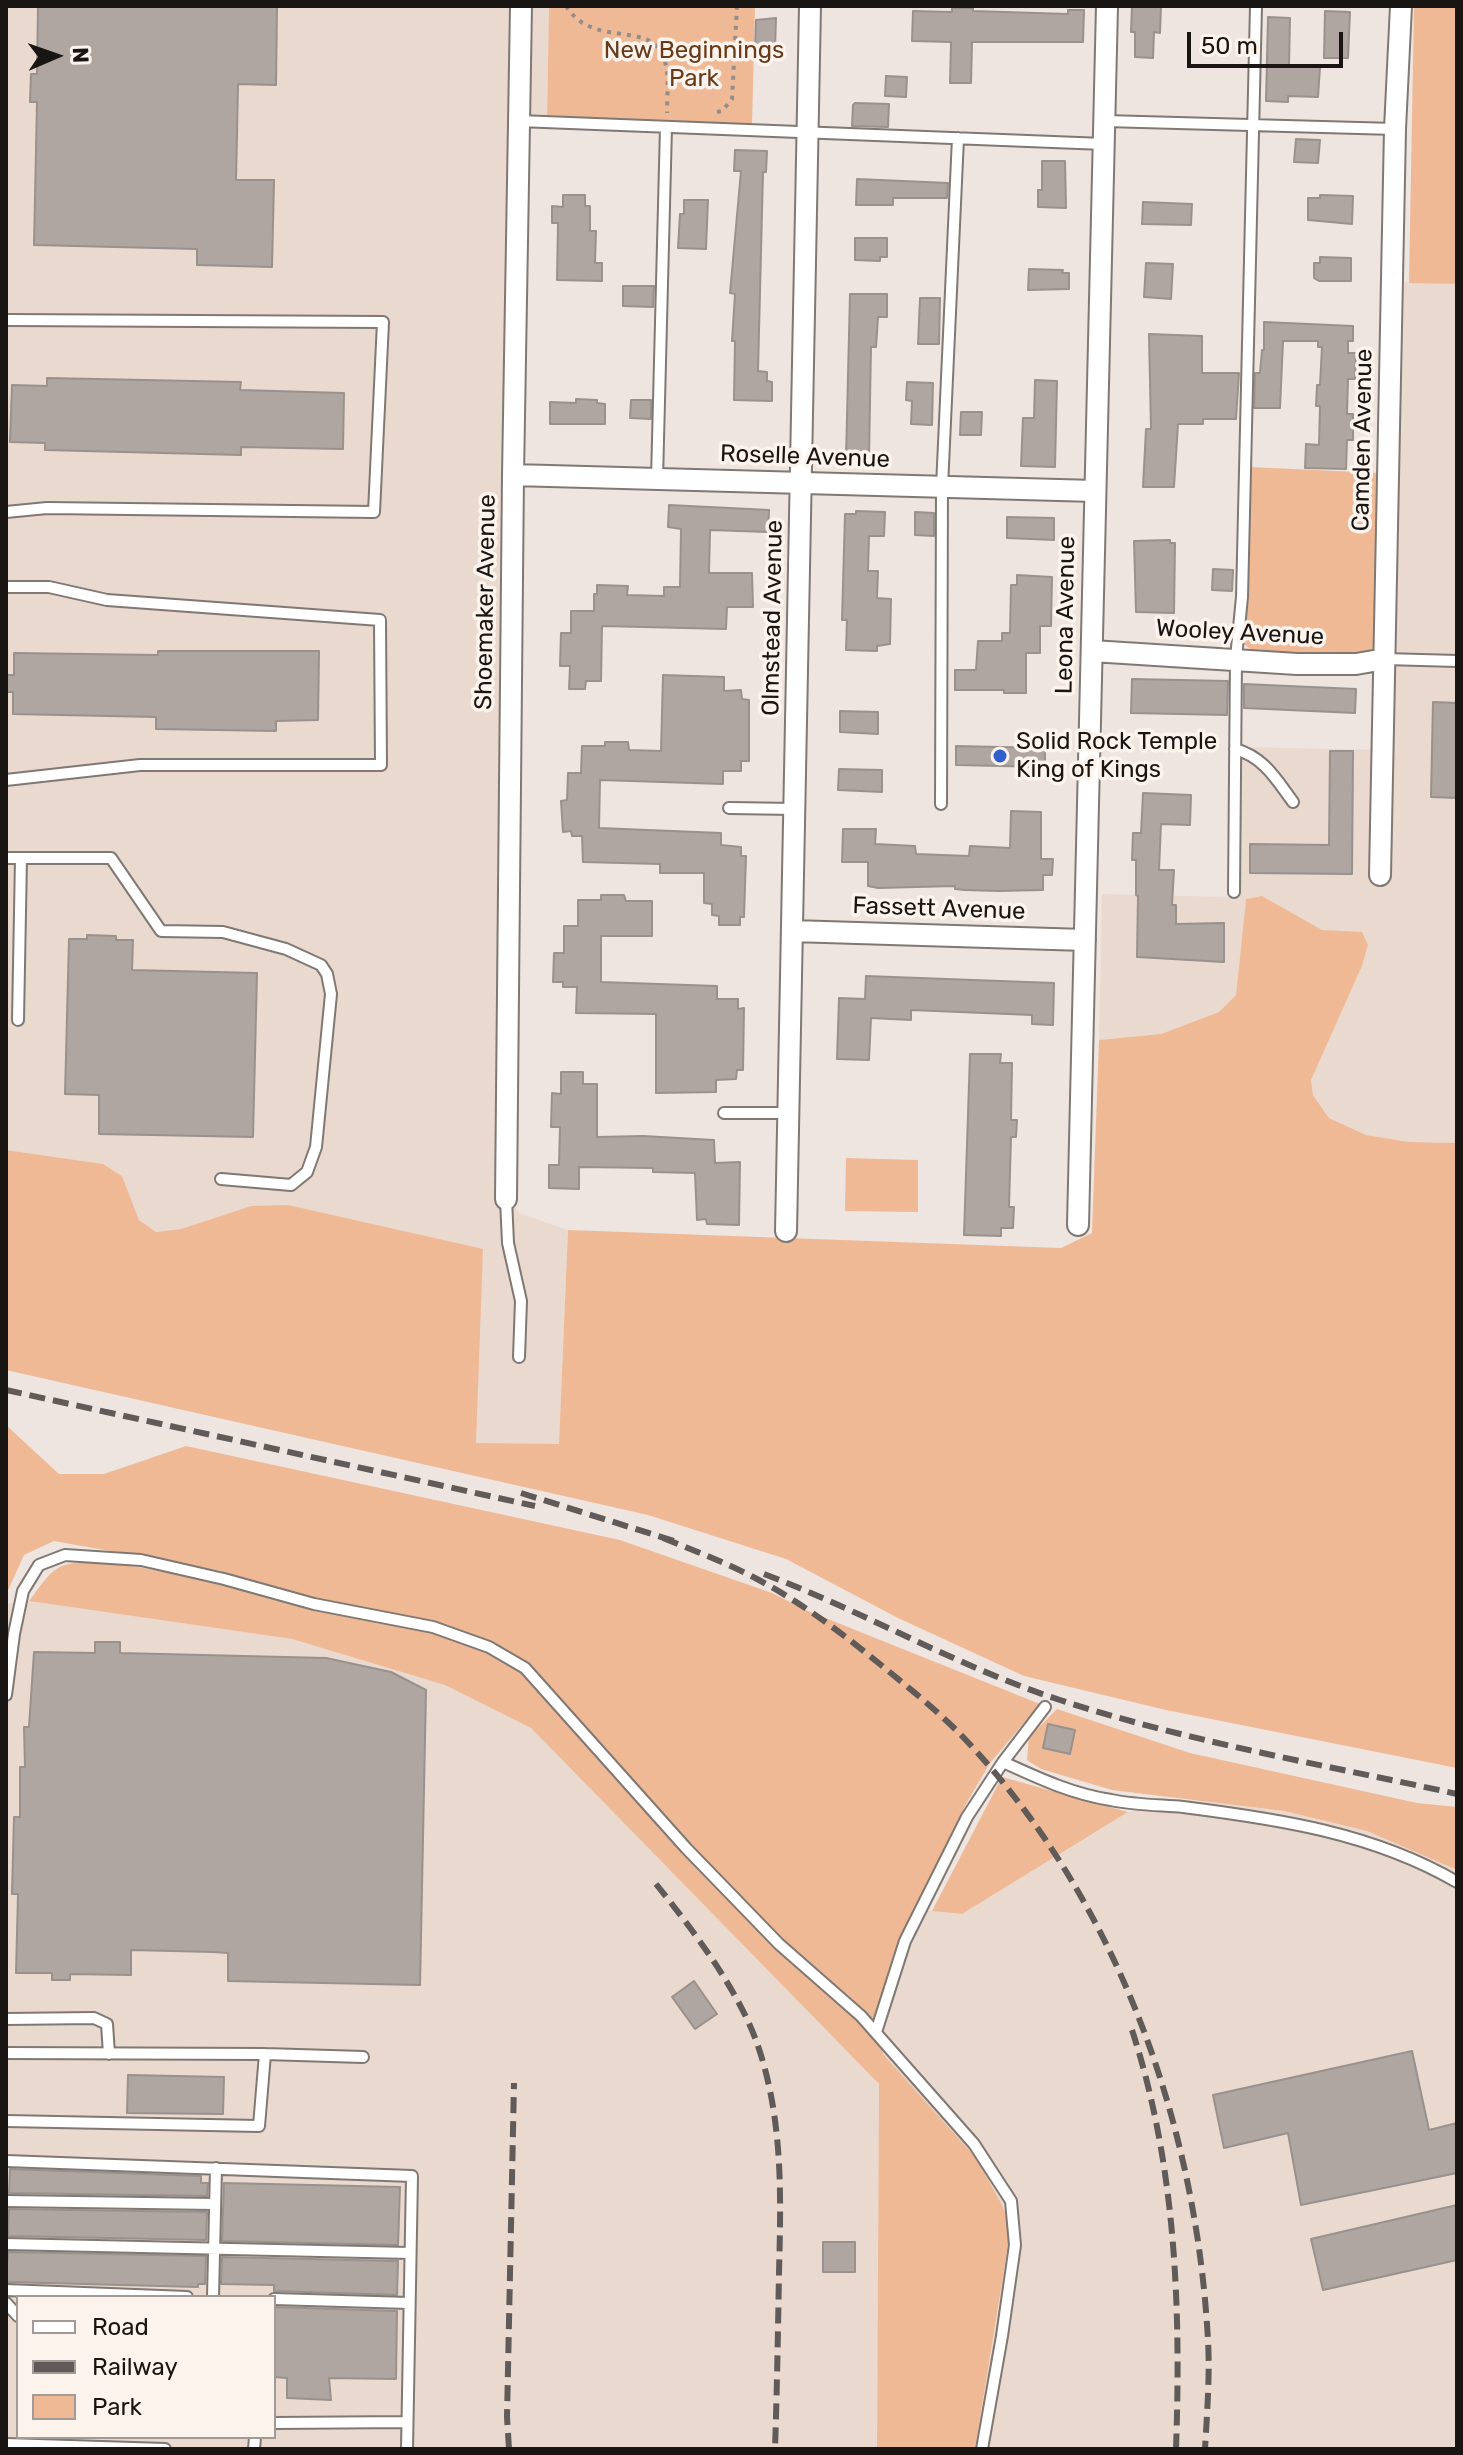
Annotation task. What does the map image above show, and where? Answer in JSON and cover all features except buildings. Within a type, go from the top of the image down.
[{"type":"street","name":"Shoemaker Avenue","points":[[506,1199],[521,6]]},
{"type":"street","name":"Olmstead Avenue","points":[[786,1231],[810,6]]},
{"type":"street","name":"Leona Avenue","points":[[1078,1225],[1107,6]]},
{"type":"street","name":"Camden Avenue","points":[[1380,875],[1395,129],[1401,6]]},
{"type":"street","name":"Roselle Avenue","points":[[513,475],[1095,491]]},
{"type":"street","name":"Wooley Avenue","points":[[1092,651],[1297,664],[1356,664],[1385,659]]},
{"type":"street","name":"Fassett Avenue","points":[[792,931],[1085,940]]},
{"type":"lane","points":[[1234,892],[1236,658],[1242,597],[1256,6]]},
{"type":"lane","points":[[519,121],[1104,144]]},
{"type":"lane","points":[[1105,121],[1395,129]]},
{"type":"lane","points":[[657,479],[666,127]]},
{"type":"lane","points":[[941,804],[942,487],[958,138]]},
{"type":"lane","points":[[6,320],[383,322],[374,512],[47,508],[6,512]]},
{"type":"lane","points":[[6,587],[49,587],[107,600],[380,620],[381,751],[381,765],[140,765],[6,780]]},
{"type":"lane","points":[[1385,659],[1457,661]]},
{"type":"lane","points":[[1235,749],[1253,754],[1273,774],[1293,802]]},
{"type":"lane","points":[[729,808],[795,809]]},
{"type":"lane","points":[[6,858],[111,858],[161,931],[223,932],[286,949],[321,965],[327,974],[331,994],[316,1147],[307,1172],[291,1185],[221,1179]]},
{"type":"lane","points":[[18,1020],[21,858]]},
{"type":"lane","points":[[724,1113],[788,1113]]},
{"type":"lane","points":[[506,1199],[508,1243],[521,1301],[519,1357]]},
{"type":"lane","points":[[6,1695],[23,1591],[39,1565],[65,1555],[141,1560],[314,1604],[433,1627],[489,1647],[525,1668],[686,1848],[779,1944],[876,2032],[974,2144],[1011,2201],[1015,2245],[982,2449]]},
{"type":"lane","points":[[876,2032],[905,1941],[967,1817],[1003,1762],[1045,1707]]},
{"type":"lane","points":[[1003,1762],[1054,1786],[1109,1800],[1265,1818],[1345,1835],[1401,1855],[1457,1882]]},
{"type":"lane","points":[[6,2019],[94,2018],[107,2024],[109,2054]]},
{"type":"lane","points":[[6,2053],[363,2057]]},
{"type":"lane","points":[[6,2121],[259,2126],[265,2054]]},
{"type":"lane","points":[[6,2161],[412,2176],[407,2449]]},
{"type":"lane","points":[[213,2295],[216,2168]]},
{"type":"lane","points":[[6,2201],[215,2204]]},
{"type":"lane","points":[[6,2244],[410,2253]]},
{"type":"lane","points":[[6,2290],[135,2295]]},
{"type":"lane","points":[[276,2299],[409,2303]]},
{"type":"lane","points":[[276,2423],[407,2422]]},
{"type":"lane","points":[[6,2444],[165,2449]]},
{"type":"path","points":[[566,6],[583,25],[596,31],[637,37],[657,46],[664,57],[666,127]]},
{"type":"path","points":[[714,113],[722,111],[732,99],[737,6]]},
{"type":"path","points":[[667,113],[680,114]]},
{"type":"shaded area","points":[[6,6],[549,6],[547,119],[526,133],[501,1189],[519,1213],[568,1230],[559,1444],[476,1444],[251,1206],[181,1229],[156,1232],[139,1220],[122,1176],[103,1164],[6,1150]]},
{"type":"shaded area","points":[[1396,282],[1457,284],[1457,1143],[1409,1142],[1366,1135],[1329,1118],[1313,1095],[1311,1080],[1362,966],[1368,945],[1362,933],[1322,930],[1262,896],[1246,899],[1236,995],[1219,1012],[1161,1034],[1099,1040],[1102,894],[1230,897],[1236,747],[1387,750],[1374,656],[1379,473]]},
{"type":"shaded area","points":[[29,1601],[292,1639],[445,1685],[531,1728],[879,2084],[877,2449],[6,2449],[6,1604]]},
{"type":"shaded area","points":[[1191,1800],[1284,1811],[1367,1831],[1457,1870],[1457,2449],[975,2449],[1009,2224],[977,2159],[883,2054],[878,2010],[894,1952],[915,1909],[962,1914],[1128,1812]]},
{"type":"green space","name":"New Beginnings Park","points":[[549,6],[755,6],[752,125],[547,119]]},
{"type":"green space","points":[[1414,6],[1457,6],[1457,284],[1409,283]]},
{"type":"green space","points":[[1250,467],[1379,473],[1374,656],[1255,653],[1244,644]]},
{"type":"green space","points":[[1262,896],[1322,930],[1362,932],[1368,945],[1362,966],[1311,1080],[1313,1095],[1329,1118],[1366,1135],[1409,1142],[1457,1143],[1457,1768],[1166,1710],[1024,1676],[898,1618],[786,1559],[648,1515],[6,1370],[6,1150],[103,1164],[122,1176],[139,1220],[156,1232],[181,1229],[251,1206],[288,1205],[483,1249],[476,1443],[559,1444],[568,1230],[1061,1248],[1092,1233],[1099,1040],[1161,1034],[1219,1012],[1236,995],[1246,899]]},
{"type":"green space","points":[[846,1158],[918,1160],[918,1212],[845,1211]]},
{"type":"green space","points":[[6,1425],[59,1474],[104,1474],[186,1446],[620,1540],[772,1593],[808,1611],[1040,1704],[990,1763],[966,1804],[894,1952],[878,2010],[883,2054],[977,2159],[1009,2224],[975,2449],[877,2449],[879,2084],[531,1728],[445,1685],[292,1639],[29,1601],[54,1571],[72,1564],[112,1564],[218,1583],[222,1571],[54,1541],[24,1555],[6,1595]]},
{"type":"green space","points":[[1057,1709],[1190,1753],[1417,1803],[1457,1807],[1457,1870],[1367,1831],[1284,1811],[1112,1790],[1041,1769],[1027,1760],[1029,1737]]},
{"type":"green space","points":[[1002,1777],[1128,1812],[962,1914],[932,1911]]},
{"type":"railway","points":[[6,1390],[535,1506]]},
{"type":"railway","points":[[521,1493],[674,1541]]},
{"type":"railway","points":[[663,1538],[734,1568],[790,1598],[902,1682],[963,1737],[1017,1800],[1064,1868],[1105,1941],[1138,2017],[1166,2095],[1186,2176],[1200,2258],[1208,2340],[1205,2449]]},
{"type":"railway","points":[[764,1574],[985,1672],[1060,1700],[1207,1741],[1457,1794]]},
{"type":"railway","points":[[656,1884],[700,1942],[741,2006],[759,2049],[773,2104],[780,2187],[775,2449]]},
{"type":"railway","points":[[1132,2030],[1147,2081],[1167,2185],[1176,2290],[1176,2449]]},
{"type":"railway","points":[[509,2449],[507,2417],[514,2083]]},
{"type":"place","name":"Solid Rock Temple King of Kings","points":[[1000,756]]}]
